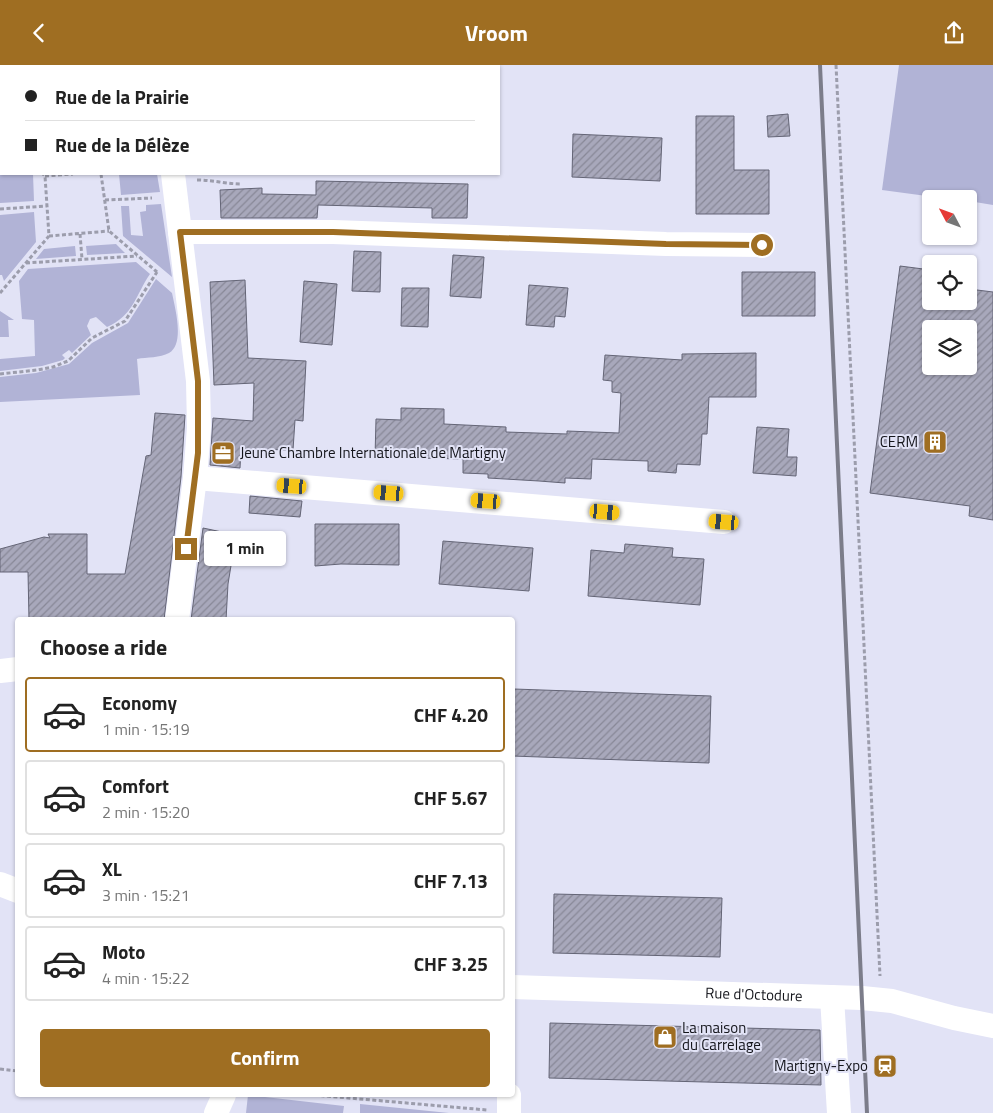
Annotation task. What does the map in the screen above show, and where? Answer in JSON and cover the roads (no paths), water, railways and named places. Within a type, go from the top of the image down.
[{"type":"street","points":[[174,184],[193,327],[198,381],[199,428],[195,478],[177,617]]},
{"type":"street","points":[[180,232],[333,232],[666,244],[762,245]]},
{"type":"street","points":[[195,478],[724,522]]},
{"type":"street","points":[[0,671],[15,669]]},
{"type":"street","points":[[0,884],[15,890]]},
{"type":"street","name":"Rue d'Octodure","points":[[515,987],[881,1000],[993,1026]]},
{"type":"street","points":[[832,997],[839,1113]]},
{"type":"street","points":[[216,1113],[223,1097]]},
{"type":"railway","points":[[820,65],[867,1113]]},
{"type":"place","name":"CERM","points":[[935,442]]},
{"type":"place","name":"Jeune Chambre Internationale de Martigny","points":[[223,453]]},
{"type":"place","name":"La maison du Carrelage","points":[[665,1037]]},
{"type":"place","name":"Martigny-Expo","points":[[885,1066]]}]
